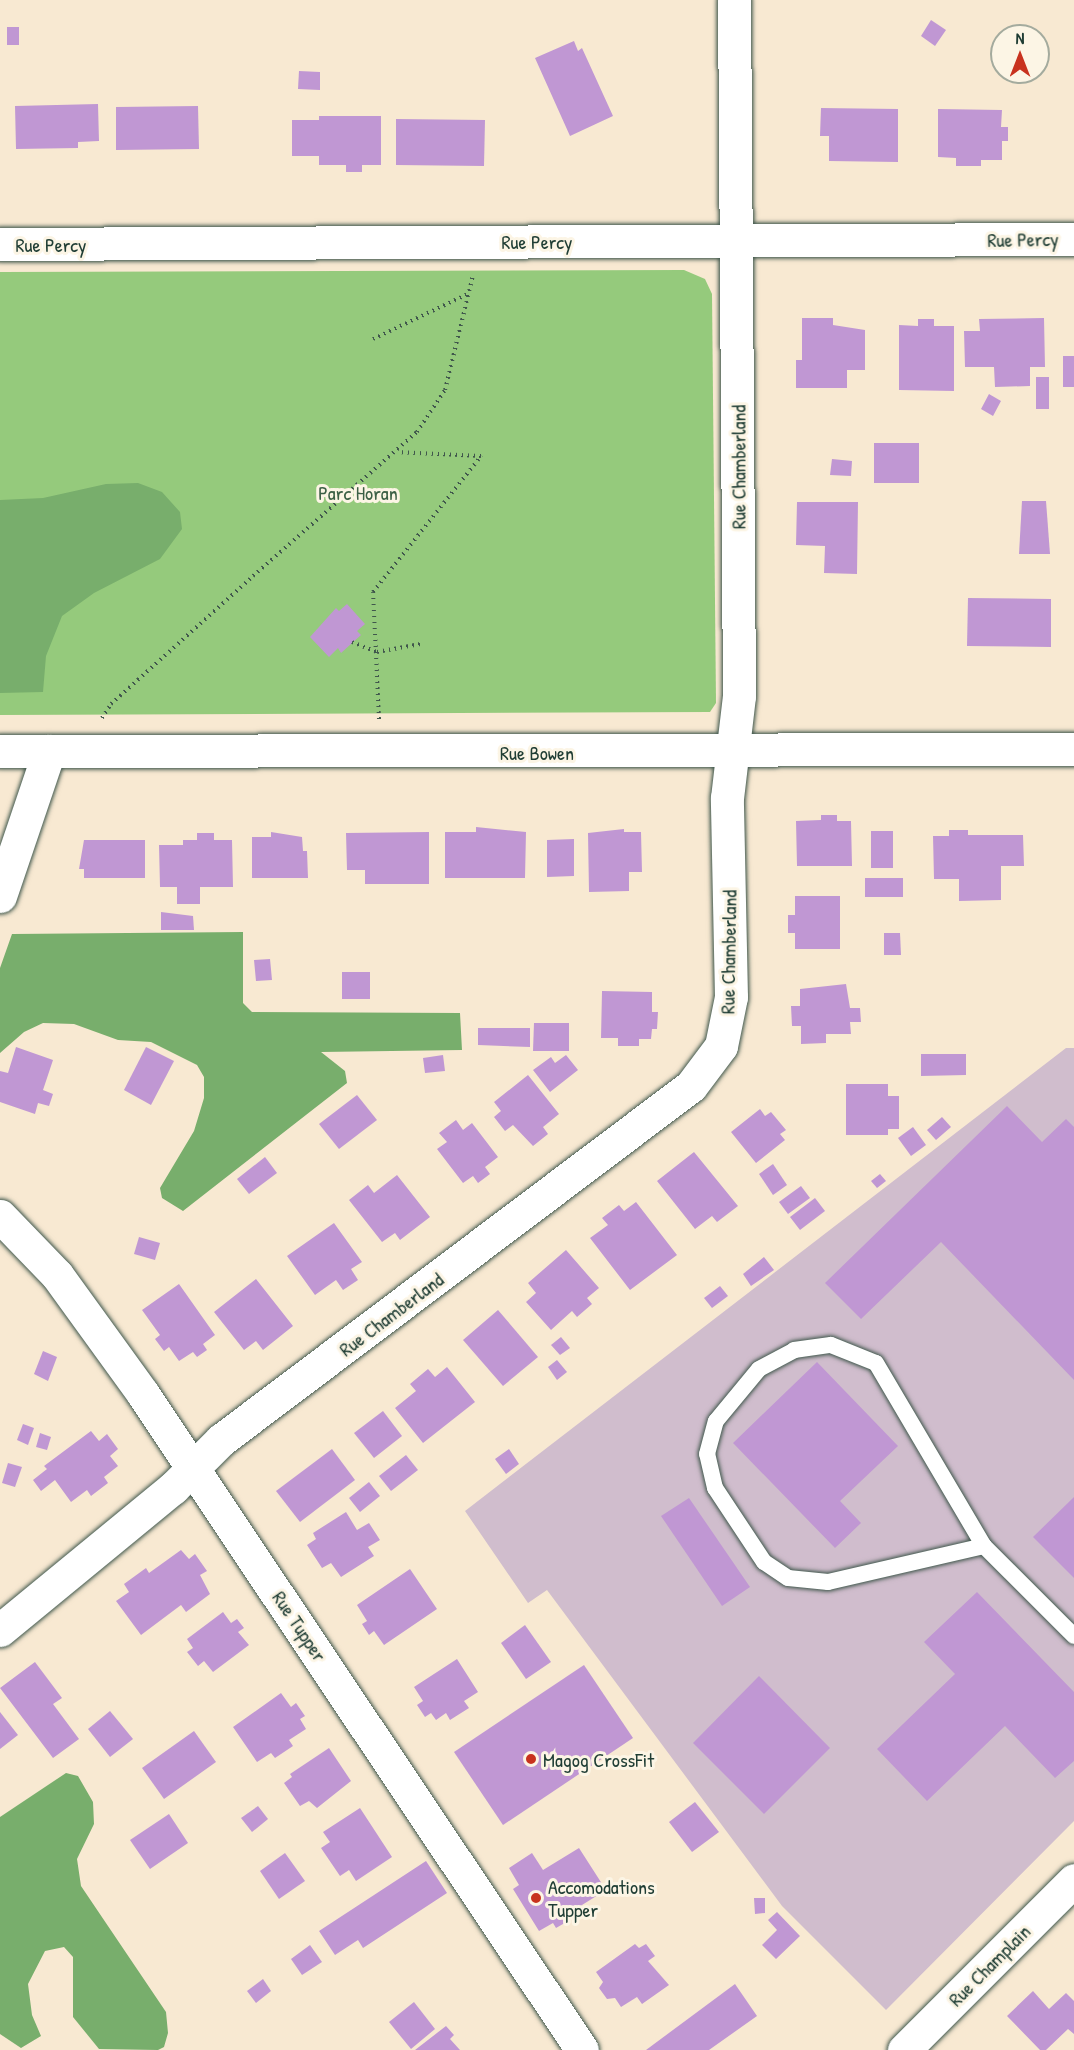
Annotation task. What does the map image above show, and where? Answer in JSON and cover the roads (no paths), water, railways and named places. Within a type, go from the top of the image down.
[{"type":"street","name":"Rue Chamberland","points":[[0,1630],[193,1469],[221,1440],[691,1086],[708,1067],[721,1046],[731,997],[727,798],[739,696],[738,242],[734,0]]},
{"type":"street","name":"Rue Percy","points":[[0,244],[738,242],[1074,238]]},
{"type":"street","name":"Rue Bowen","points":[[0,751],[379,753],[1074,749]]},
{"type":"street","points":[[0,896],[49,751]]},
{"type":"street","name":"Rue Tupper","points":[[0,1216],[57,1275],[193,1469],[577,2048]]},
{"type":"street","name":"Rue Champlain","points":[[904,2050],[1074,1880]]},
{"type":"lane","points":[[984,1546],[828,1582],[782,1575],[765,1562],[715,1488],[707,1454],[716,1421],[743,1384],[775,1358],[813,1345],[855,1351],[876,1363],[984,1546],[1074,1636]]},
{"type":"place","name":"Magog CrossFit","points":[[531,1759]]},
{"type":"place","name":"Accomodations Tupper","points":[[536,1898]]},
{"type":"park label","name":"Parc Horan","points":[[358,492]]}]
